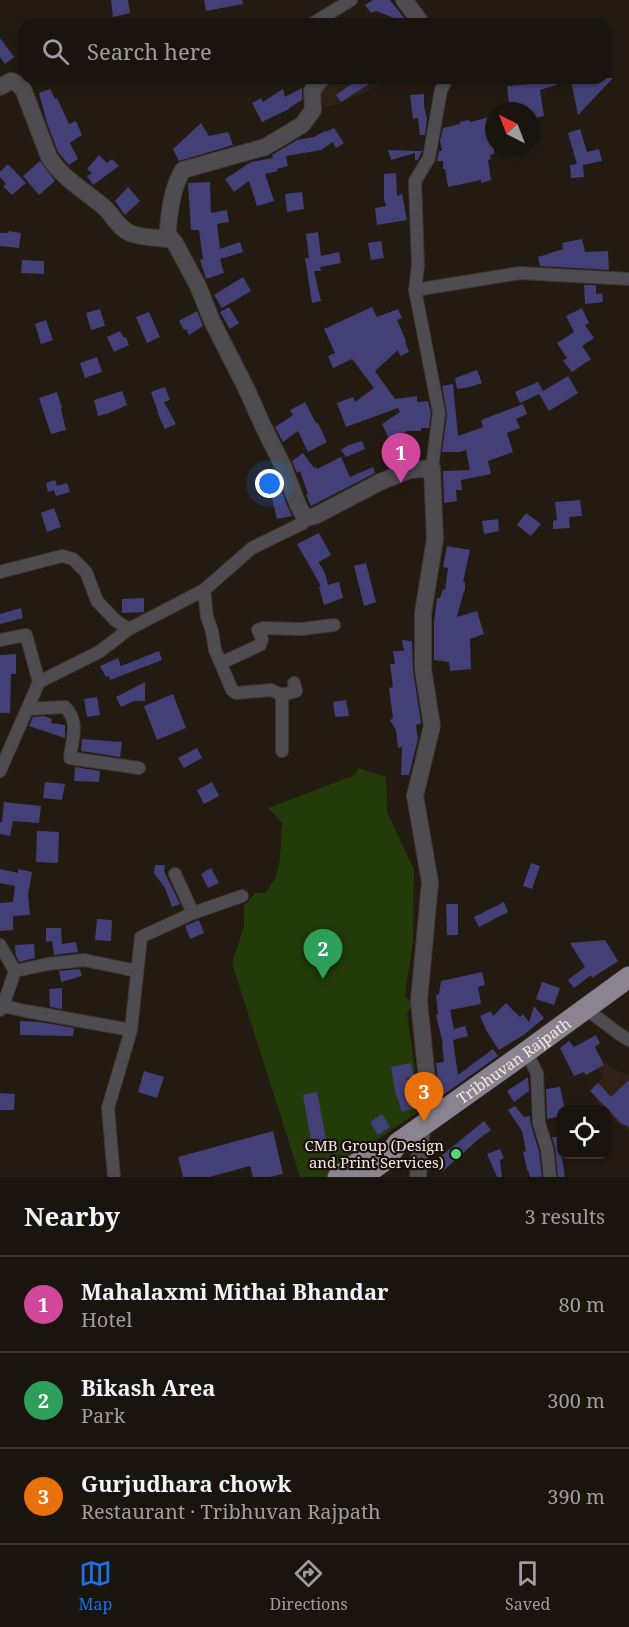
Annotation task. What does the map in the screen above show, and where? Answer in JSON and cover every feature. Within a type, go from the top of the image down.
[{"type":"highway","name":"Tribhuvan Rajpath","points":[[362,1177],[385,1160],[398,1143],[629,977]]},
{"type":"highway","name":"Tribhuvan Rajpath","points":[[339,1177],[376,1149],[398,1143]]},
{"type":"street","points":[[322,18],[351,0]]},
{"type":"street","points":[[404,0],[418,18]]},
{"type":"street","points":[[0,87],[11,81],[18,84]]},
{"type":"street","points":[[18,84],[23,88],[53,163],[80,189],[106,209],[118,225],[128,233],[171,238],[175,243],[198,286],[212,321],[284,468],[304,518],[303,523],[252,548],[204,590],[129,629],[99,652],[39,682]]},
{"type":"street","points":[[167,239],[169,216],[176,185],[183,170],[265,147],[302,125],[313,110],[312,91],[317,84]]},
{"type":"street","points":[[418,1177],[427,1122],[419,1001],[430,882],[415,796],[432,726],[423,669],[423,613],[435,539],[432,468],[439,413],[415,290],[418,265],[415,181],[429,158],[444,84]]},
{"type":"street","points":[[415,290],[520,273],[629,279]]},
{"type":"street","points":[[304,518],[315,516],[380,482],[410,470],[432,468]]},
{"type":"street","points":[[0,572],[62,556],[73,559],[86,572],[97,601],[116,621],[129,629]]},
{"type":"street","points":[[204,590],[207,617],[215,650],[232,690],[236,693],[271,690],[282,695],[296,691],[294,683]]},
{"type":"street","points":[[221,663],[260,645],[262,639],[258,630],[263,628],[302,629],[334,625]]},
{"type":"street","points":[[0,640],[26,635],[39,682],[0,771]]},
{"type":"street","points":[[282,695],[282,751]]},
{"type":"street","points":[[28,710],[65,707],[72,714],[75,724],[70,758],[139,768]]},
{"type":"street","points":[[175,874],[193,913]]},
{"type":"street","points":[[114,1177],[108,1108],[131,1030],[141,937],[193,913],[242,896]]},
{"type":"street","points":[[0,945],[15,971],[2,1008],[131,1030]]},
{"type":"street","points":[[15,971],[84,960],[136,970]]},
{"type":"street","points":[[586,1009],[629,1040]]},
{"type":"street","points":[[526,1052],[537,1073],[539,1123],[547,1149],[550,1177]]},
{"type":"shaded area","points":[[320,84],[383,84],[328,107],[321,104],[318,98]]},
{"type":"shaded area","points":[[606,1062],[615,1070],[629,1075],[629,1131],[611,1116],[611,1105],[600,1105],[589,1088],[603,1078],[598,1067]]},
{"type":"green space","points":[[358,768],[386,777],[387,812],[414,870],[413,941],[405,996],[412,1005],[407,1014],[421,1110],[365,1148],[330,1177],[300,1177],[232,963],[244,927],[244,906],[255,893],[265,893],[276,877],[280,858],[282,823],[268,808],[355,775]]},
{"type":"building","points":[[111,0],[128,0],[130,13],[113,17]]},
{"type":"building","points":[[204,0],[242,0],[243,4],[206,11]]},
{"type":"building","points":[[373,0],[390,0],[404,18],[394,18],[376,11],[371,13],[365,5]]},
{"type":"building","points":[[0,38],[14,57],[5,64],[0,57]]},
{"type":"building","points":[[352,84],[369,84],[341,102],[336,95]]},
{"type":"building","points":[[559,84],[540,90],[544,116],[539,117],[539,102],[509,102],[507,86]]},
{"type":"building","points":[[572,84],[607,84],[578,115]]},
{"type":"building","points":[[302,88],[302,100],[262,122],[252,103],[261,98],[263,102],[283,89],[285,97]]},
{"type":"building","points":[[50,89],[55,99],[57,98],[69,124],[76,121],[82,135],[70,143],[78,159],[69,165],[58,152],[39,93]]},
{"type":"building","points":[[424,94],[427,119],[425,135],[420,135],[418,118],[413,119],[410,95]]},
{"type":"building","points":[[485,118],[485,156],[490,156],[491,159],[488,160],[491,180],[448,187],[443,161],[437,161],[439,151],[442,151],[440,141],[443,128],[469,120],[470,122]]},
{"type":"building","points":[[201,123],[209,136],[228,132],[233,145],[179,161],[173,149]]},
{"type":"building","points":[[334,128],[344,143],[336,148],[333,142],[321,150],[286,156],[288,166],[265,174],[274,201],[257,206],[249,181],[234,192],[225,179],[251,162],[273,158],[272,155],[297,140],[314,137]]},
{"type":"building","points":[[580,129],[587,152],[599,149],[602,161],[583,165],[584,177],[571,178],[570,165],[577,164],[568,133]]},
{"type":"building","points":[[388,150],[422,151],[418,160],[415,160],[415,153],[391,160]]},
{"type":"building","points":[[99,155],[107,163],[112,159],[119,166],[93,185],[87,176],[92,173],[87,169]]},
{"type":"building","points":[[40,161],[55,181],[39,195],[23,176]]},
{"type":"building","points":[[8,164],[26,183],[12,195],[3,186],[6,184],[0,177],[0,172]]},
{"type":"building","points":[[396,173],[397,196],[402,194],[407,220],[377,225],[375,208],[386,206],[384,174]]},
{"type":"building","points":[[210,182],[211,213],[227,210],[229,222],[217,224],[220,249],[240,242],[243,252],[220,259],[224,273],[206,279],[200,260],[203,259],[199,230],[191,230],[188,183]]},
{"type":"building","points":[[128,187],[140,201],[125,215],[115,201]]},
{"type":"building","points":[[302,192],[304,209],[287,212],[285,194]]},
{"type":"building","points":[[9,231],[21,233],[19,248],[0,246],[0,233]]},
{"type":"building","points":[[318,232],[321,256],[339,252],[341,263],[320,267],[321,271],[314,271],[321,301],[312,303],[305,258],[309,258],[306,234]]},
{"type":"building","points":[[582,239],[585,252],[608,251],[609,270],[540,266],[538,257],[563,249],[562,243]]},
{"type":"building","points":[[381,241],[384,258],[371,260],[368,243]]},
{"type":"building","points":[[22,260],[44,261],[44,274],[21,273]]},
{"type":"building","points":[[243,277],[251,291],[222,308],[214,295]]},
{"type":"building","points":[[584,285],[596,285],[596,294],[602,293],[603,302],[585,304]]},
{"type":"building","points":[[229,307],[239,323],[230,329],[220,312]]},
{"type":"building","points":[[372,307],[377,317],[398,309],[402,318],[397,320],[409,352],[400,356],[398,350],[375,371],[395,399],[417,396],[417,402],[428,401],[431,413],[429,428],[421,428],[421,431],[407,431],[389,439],[382,424],[400,412],[398,408],[346,427],[337,403],[353,397],[355,402],[374,388],[352,359],[333,368],[328,356],[335,353],[324,329]]},
{"type":"building","points":[[582,308],[589,323],[585,325],[594,338],[582,346],[591,359],[572,372],[563,361],[567,358],[557,343],[574,332],[566,316]]},
{"type":"building","points":[[100,309],[105,326],[91,330],[86,313]]},
{"type":"building","points":[[197,311],[203,326],[189,335],[179,321]]},
{"type":"building","points":[[149,312],[160,337],[147,343],[136,317]]},
{"type":"building","points":[[46,320],[53,340],[41,344],[35,324]]},
{"type":"building","points":[[120,331],[124,338],[126,337],[129,345],[114,352],[107,337]]},
{"type":"building","points":[[97,357],[102,372],[85,378],[80,363]]},
{"type":"building","points":[[477,370],[482,383],[457,389],[455,378]]},
{"type":"building","points":[[568,376],[578,393],[549,411],[539,394],[520,403],[515,392],[538,382],[543,391]]},
{"type":"building","points":[[453,384],[458,436],[483,427],[481,420],[523,404],[527,414],[516,419],[520,428],[507,433],[513,452],[488,461],[491,474],[461,480],[462,490],[456,490],[457,501],[444,503],[443,471],[470,470],[466,450],[442,452],[447,414],[442,386]]},
{"type":"building","points":[[165,387],[170,400],[164,402],[176,424],[165,429],[151,392]]},
{"type":"building","points":[[122,391],[127,405],[98,416],[94,400]]},
{"type":"building","points":[[57,392],[66,430],[51,434],[39,398]]},
{"type":"building","points":[[305,402],[327,442],[308,452],[298,431],[283,442],[275,427],[293,415],[290,410]]},
{"type":"building","points":[[362,441],[365,449],[346,457],[341,450],[349,445]]},
{"type":"building","points":[[303,453],[317,469],[341,457],[350,477],[373,467],[375,473],[311,506],[300,471],[297,473],[292,461]]},
{"type":"building","points":[[276,475],[292,516],[277,519],[267,477]]},
{"type":"building","points":[[55,480],[57,486],[67,483],[70,492],[56,496],[54,490],[48,492],[46,483]]},
{"type":"building","points":[[580,500],[582,516],[569,517],[570,528],[553,529],[553,521],[557,520],[555,502]]},
{"type":"building","points":[[54,508],[61,527],[47,532],[41,513]]},
{"type":"building","points":[[526,513],[541,524],[531,536],[517,525]]},
{"type":"building","points":[[498,519],[499,531],[484,534],[482,521]]},
{"type":"building","points":[[319,533],[331,555],[319,563],[328,585],[339,582],[343,598],[324,605],[319,587],[321,586],[297,544]]},
{"type":"building","points":[[447,546],[470,550],[463,582],[465,582],[465,591],[457,617],[477,611],[484,634],[470,639],[471,669],[450,671],[449,662],[434,660],[434,622],[437,598],[440,598],[443,589],[445,590],[448,568],[443,567]]},
{"type":"building","points":[[366,563],[376,602],[364,606],[354,566]]},
{"type":"building","points":[[144,598],[144,612],[122,613],[122,599]]},
{"type":"building","points":[[21,608],[23,618],[0,624],[0,614]]},
{"type":"building","points":[[402,640],[412,641],[413,670],[421,723],[416,725],[418,739],[409,775],[401,775],[402,747],[398,748],[396,730],[390,720],[393,718],[389,688],[393,687],[390,664],[395,664],[393,651],[404,650]]},
{"type":"building","points":[[159,651],[162,660],[110,680],[100,666],[118,658],[121,666]]},
{"type":"building","points":[[16,654],[16,674],[11,674],[10,713],[0,713],[0,655]]},
{"type":"building","points":[[145,682],[145,701],[134,701],[121,707],[116,697]]},
{"type":"building","points":[[173,694],[186,728],[157,740],[144,706]]},
{"type":"building","points":[[97,697],[100,715],[87,717],[84,699]]},
{"type":"building","points":[[346,700],[349,716],[335,717],[333,702]]},
{"type":"building","points":[[44,716],[52,719],[51,723],[65,725],[65,738],[29,726],[33,717]]},
{"type":"building","points":[[82,739],[122,742],[120,757],[81,751]]},
{"type":"building","points":[[197,748],[202,758],[184,768],[178,758]]},
{"type":"building","points":[[75,767],[100,771],[99,782],[74,781]]},
{"type":"building","points":[[45,782],[65,784],[62,800],[43,798]]},
{"type":"building","points":[[212,782],[219,796],[204,804],[197,790]]},
{"type":"building","points":[[4,802],[41,806],[39,823],[13,821],[10,836],[0,834]]},
{"type":"building","points":[[37,831],[59,832],[58,863],[36,862]]},
{"type":"building","points":[[531,863],[540,866],[532,889],[523,886]]},
{"type":"building","points":[[155,865],[165,865],[164,871],[180,904],[172,907],[165,888],[154,873]]},
{"type":"building","points":[[211,868],[219,883],[208,888],[201,874]]},
{"type":"building","points":[[0,869],[18,873],[18,869],[32,872],[28,895],[30,915],[13,916],[13,930],[0,931],[0,903],[13,902],[15,886],[0,883]]},
{"type":"building","points":[[504,902],[508,912],[479,927],[474,917]]},
{"type":"building","points":[[446,904],[458,904],[458,935],[447,935]]},
{"type":"building","points":[[97,919],[112,920],[111,941],[95,940]]},
{"type":"building","points":[[199,920],[204,933],[190,939],[185,926]]},
{"type":"building","points":[[46,928],[61,928],[62,944],[76,942],[78,952],[54,955],[52,941],[46,942]]},
{"type":"building","points":[[605,940],[618,961],[592,978],[591,975],[574,988],[568,980],[585,967],[570,943]]},
{"type":"building","points":[[34,944],[35,958],[19,962],[15,945]]},
{"type":"building","points":[[80,969],[82,976],[61,982],[59,971]]},
{"type":"building","points":[[482,972],[485,985],[478,987],[481,1004],[450,1010],[454,1029],[465,1026],[468,1036],[453,1040],[458,1075],[493,1049],[498,1056],[442,1096],[439,1091],[436,1063],[444,1062],[443,1044],[436,1015],[438,1014],[436,995],[439,994],[441,981]]},
{"type":"building","points":[[542,982],[560,988],[554,1005],[536,999]]},
{"type":"building","points":[[62,988],[62,1009],[50,1007],[49,989]]},
{"type":"building","points":[[506,1003],[520,1017],[523,1014],[529,1022],[534,1006],[544,1018],[525,1034],[499,1050],[480,1016],[491,1011],[493,1016]]},
{"type":"building","points":[[20,1021],[74,1028],[73,1036],[20,1035]]},
{"type":"building","points":[[596,1035],[600,1043],[595,1047],[604,1065],[586,1075],[584,1072],[574,1076],[560,1048],[569,1041],[574,1047]]},
{"type":"building","points":[[411,1063],[414,1077],[406,1078],[412,1086],[409,1088],[415,1108],[402,1112],[395,1091],[391,1067]]},
{"type":"building","points":[[144,1071],[164,1077],[157,1098],[138,1092]]},
{"type":"building","points":[[528,1077],[529,1091],[514,1102],[507,1091]]},
{"type":"building","points":[[629,1080],[629,1127],[621,1123],[611,1113],[611,1105],[604,1105],[590,1091],[598,1083],[611,1097]]},
{"type":"building","points":[[560,1087],[564,1105],[557,1105],[557,1117],[547,1119],[546,1089]]},
{"type":"building","points":[[317,1092],[327,1144],[312,1147],[303,1095]]},
{"type":"building","points":[[0,1093],[15,1094],[14,1110],[0,1110]]},
{"type":"building","points":[[515,1106],[524,1117],[530,1116],[539,1151],[542,1177],[530,1177],[527,1170],[522,1131],[508,1110]]},
{"type":"building","points":[[382,1114],[390,1127],[378,1135],[370,1122]]},
{"type":"building","points":[[484,1121],[491,1130],[443,1171],[435,1161]]},
{"type":"building","points":[[273,1131],[283,1174],[253,1177],[250,1166],[209,1177],[183,1177],[178,1157]]},
{"type":"building","points":[[552,1137],[557,1137],[557,1159],[562,1159],[565,1177],[558,1177]]},
{"type":"building","points":[[500,1149],[504,1158],[500,1160],[502,1177],[497,1177],[487,1154]]},
{"type":"place","name":"Mahalaxmi Mithai Bhandar","points":[[401,483]]},
{"type":"place","name":"Bikash Area","points":[[323,979]]},
{"type":"place","name":"Gurjudhara chowk","points":[[424,1122]]},
{"type":"place","name":"CMB Group (Design and Print Services)","points":[[456,1154]]}]
